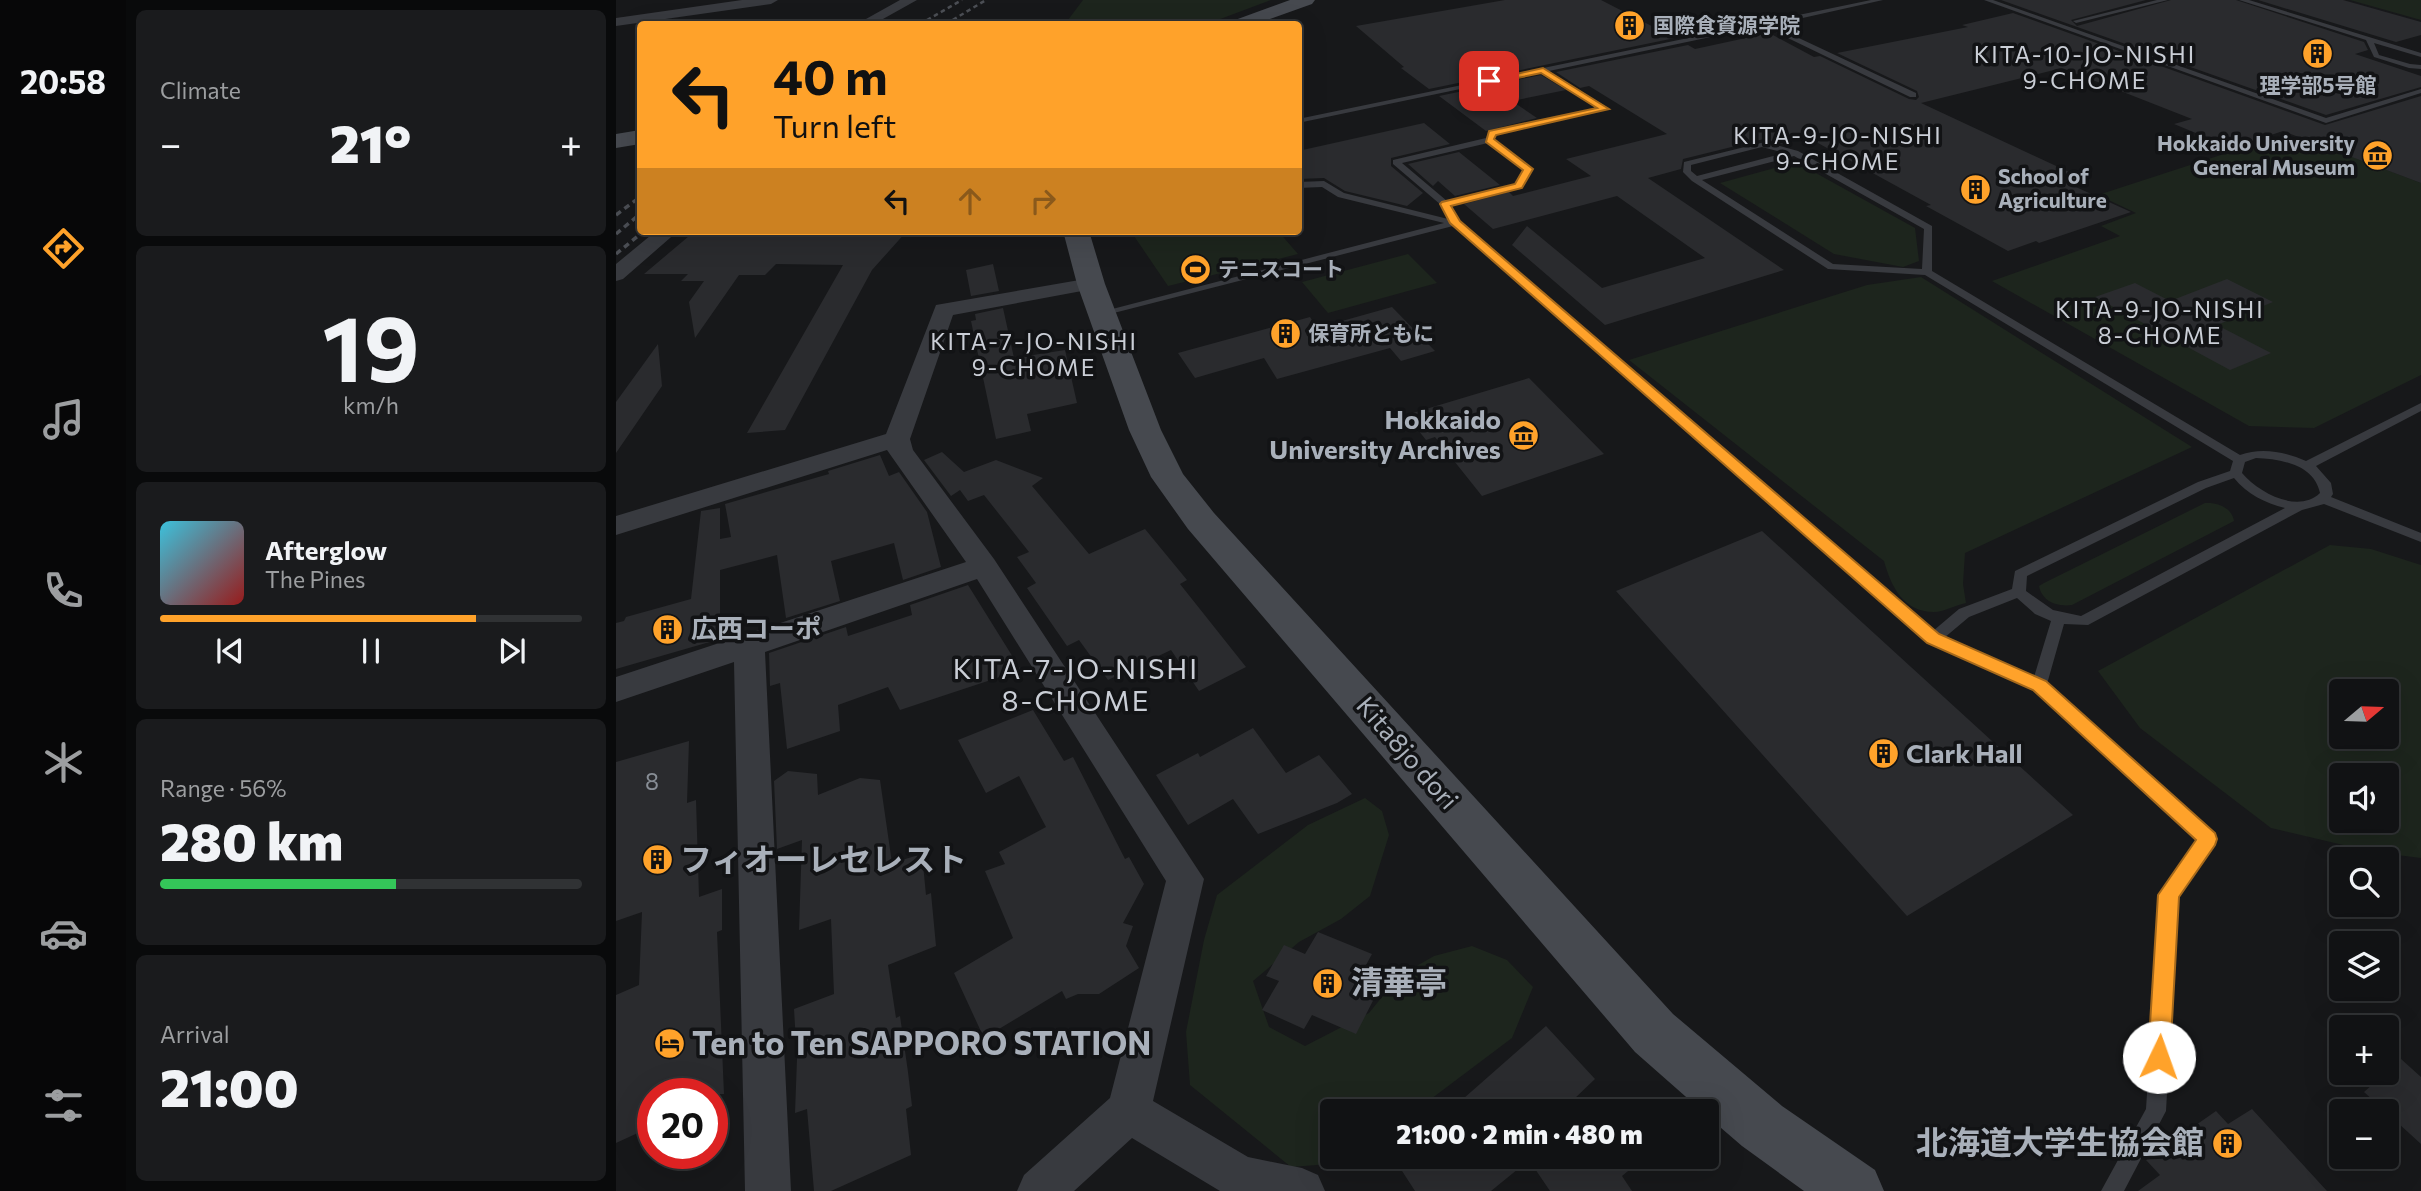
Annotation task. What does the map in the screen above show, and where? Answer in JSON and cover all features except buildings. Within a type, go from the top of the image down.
[{"type":"street","points":[[616,22],[771,0]]},
{"type":"street","points":[[870,21],[910,0]]},
{"type":"street","points":[[1251,21],[1313,2]]},
{"type":"street","points":[[1274,21],[1313,2]]},
{"type":"street","points":[[616,130],[637,127]]},
{"type":"street","points":[[616,141],[637,138]]},
{"type":"street","points":[[616,275],[663,235]]},
{"type":"street","name":"Kita8jo dori","points":[[1077,235],[1144,430],[1168,477],[1201,521],[1654,1033],[1762,1126],[1854,1191]]},
{"type":"street","points":[[1040,1191],[1129,1111],[1185,879],[984,566],[900,451],[897,439],[944,310],[1097,298]]},
{"type":"street","points":[[616,526],[897,439]]},
{"type":"street","points":[[616,690],[984,566]]},
{"type":"street","points":[[749,645],[768,1191]]},
{"type":"street","points":[[1129,1111],[1241,1178],[1302,1191]]},
{"type":"lane","points":[[1302,120],[1880,0]]},
{"type":"lane","points":[[1987,0],[2326,121],[2421,91]]},
{"type":"lane","points":[[2076,20],[2165,0]]},
{"type":"lane","points":[[2242,0],[2421,55]]},
{"type":"lane","points":[[1764,24],[1913,95]]},
{"type":"lane","points":[[2369,39],[2376,56],[2421,67]]},
{"type":"lane","points":[[1489,140],[1492,133],[1605,109],[1543,70]]},
{"type":"lane","points":[[1445,204],[1519,186],[1528,169],[1489,140],[1396,162],[1445,204],[1455,223],[1933,639],[2039,686],[2208,839],[2169,895],[2156,1111],[2112,1191]]},
{"type":"lane","points":[[1927,272],[1929,228],[1795,153],[1762,144],[1687,164],[1686,172],[1695,179],[1831,267],[1927,272],[2237,466],[2241,481],[2261,495],[2301,505]]},
{"type":"lane","points":[[1695,179],[1795,153]]},
{"type":"lane","points":[[1302,185],[1324,184],[1342,195],[1455,223]]},
{"type":"lane","points":[[1097,298],[1455,223]]},
{"type":"lane","points":[[2306,466],[2421,406]]},
{"type":"lane","points":[[2323,499],[2326,487],[2316,473],[2306,466],[2267,454],[2255,454],[2202,485],[2020,575],[2019,592],[2033,608],[2057,621],[2083,621],[2301,505],[2323,499],[2421,538]]},
{"type":"lane","points":[[1933,639],[1964,613],[2019,592]]},
{"type":"lane","points":[[2039,686],[2057,621]]},
{"type":"shaded area","points":[[1083,0],[1271,0],[1215,21],[1057,21],[1068,20]]},
{"type":"shaded area","points":[[2350,0],[2421,0],[2421,20]]},
{"type":"shaded area","points":[[2303,138],[2421,183],[2421,375],[2314,428],[2249,426],[1992,281],[2120,236],[2101,226],[2136,213],[2098,195],[2270,139],[2284,144]]},
{"type":"shaded area","points":[[1796,162],[1915,228],[1919,261],[1903,267],[1834,254],[1720,183]]},
{"type":"shaded area","name":"テニスコート","points":[[1281,235],[1298,254],[1168,286],[1134,236]]},
{"type":"shaded area","points":[[1408,254],[1437,283],[1328,313],[1302,282]]},
{"type":"shaded area","points":[[1921,277],[2192,447],[1965,553],[1963,584],[1966,603],[1934,612],[1914,608],[1906,602],[1890,580],[1884,561],[1629,360],[1867,285]]},
{"type":"shaded area","points":[[2205,503],[2224,507],[2234,521],[2072,605],[2051,602],[2043,596],[2039,586],[2044,583]]},
{"type":"shaded area","points":[[2330,545],[2371,549],[2421,565],[2421,858],[2399,855],[2399,847],[2352,847],[2271,828],[2140,728],[2098,671]]},
{"type":"shaded area","points":[[1365,798],[1382,811],[1389,835],[1370,896],[1341,919],[1299,942],[1253,981],[1269,1027],[1305,1046],[1369,1013],[1399,976],[1434,956],[1472,946],[1507,960],[1533,987],[1512,1038],[1431,1099],[1320,1099],[1320,1165],[1291,1167],[1190,1085],[1186,1032],[1204,940],[1217,895],[1308,825]]},
{"type":"railway","points":[[925,21],[962,0]]},
{"type":"railway","points":[[951,21],[986,0]]},
{"type":"railway","points":[[616,215],[637,199]]},
{"type":"railway","points":[[616,234],[637,216]]},
{"type":"railway","points":[[616,254],[639,235]]},
{"type":"place","name":"国際食資源学院","points":[[1630,26]]},
{"type":"place","name":"理学部5号館","points":[[2318,54]]},
{"type":"place","name":"Hokkaido University General Museum","points":[[2378,156]]},
{"type":"place","name":"School of Agriculture","points":[[1975,189]]},
{"type":"place","name":"テニスコート","points":[[1195,270]]},
{"type":"place","name":"保育所ともに","points":[[1285,334]]},
{"type":"place","name":"Hokkaido University Archives","points":[[1524,435]]},
{"type":"place","name":"広西コーポ","points":[[668,629]]},
{"type":"place","name":"Clark Hall","points":[[1883,754]]},
{"type":"place","name":"フィオーレセレスト","points":[[657,860]]},
{"type":"place","name":"清華亭","points":[[1328,983]]},
{"type":"place","name":"Ten to Ten SAPPORO STATION","points":[[669,1044]]},
{"type":"place","name":"北海道大学生協会館","points":[[2227,1143]]},
{"type":"district","name":"KITA-10-JO-NISHI 9-CHOME","points":[[2085,68]]},
{"type":"district","name":"KITA-9-JO-NISHI 9-CHOME","points":[[1838,149]]},
{"type":"district","name":"KITA-9-JO-NISHI 8-CHOME","points":[[2160,323]]},
{"type":"district","name":"KITA-7-JO-NISHI 9-CHOME","points":[[1034,355]]},
{"type":"district","name":"KITA-7-JO-NISHI 8-CHOME","points":[[1076,685]]},
{"type":"route","points":[[1489,81],[1543,70],[1605,109],[1492,133],[1489,140],[1528,169],[1519,186],[1445,204],[1455,223],[1933,639],[2039,686],[2208,839],[2169,895],[2159,1057]]}]
